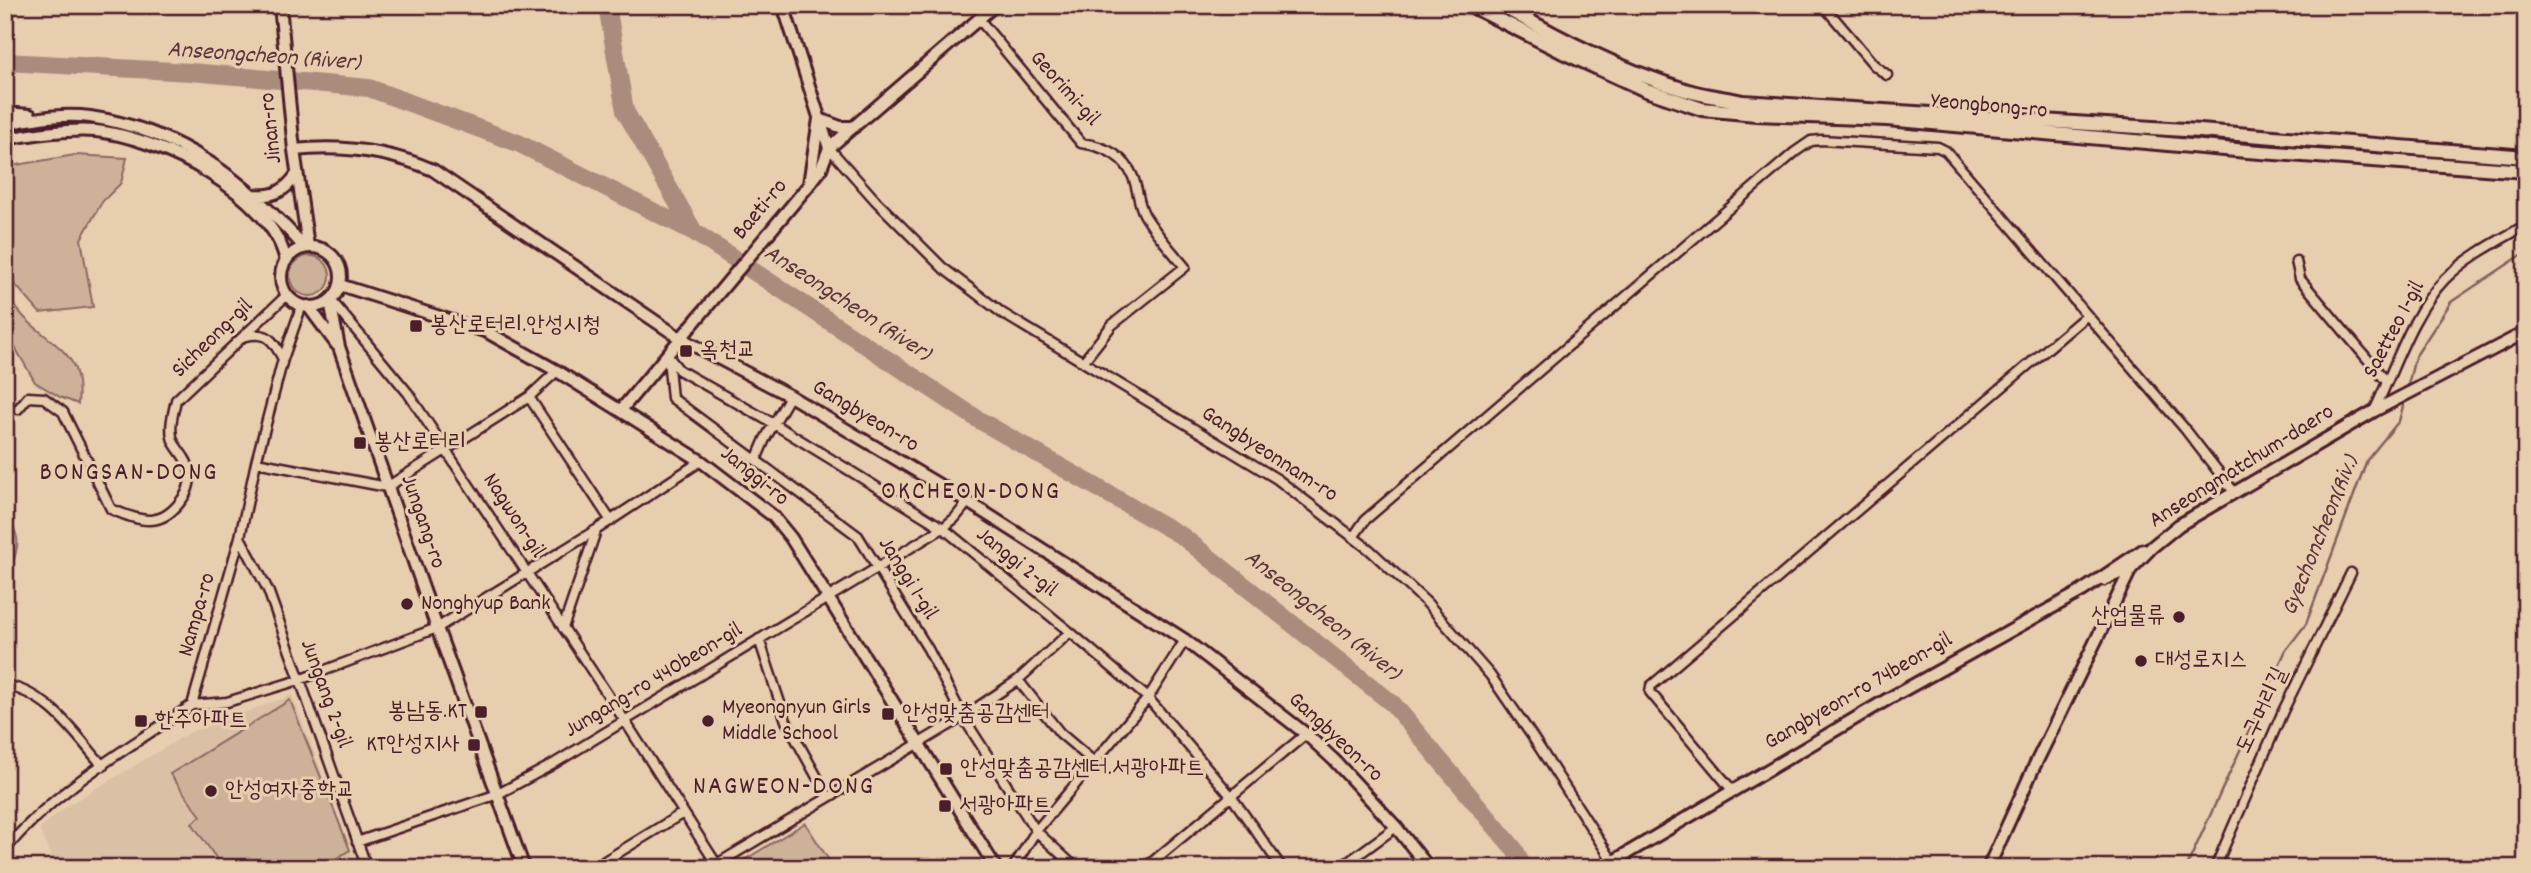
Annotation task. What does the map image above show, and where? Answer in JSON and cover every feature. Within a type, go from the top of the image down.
[{"type":"main road","points":[[783,5],[829,148],[995,5]]},
{"type":"main road","name":"Yeongbong-ro","points":[[1470,5],[1646,90],[1702,109],[1886,119],[2247,151],[2526,171]]},
{"type":"main road","name":"Yeongbong-ro","points":[[1501,5],[1566,42],[1630,70],[1687,91],[1743,102],[2200,131],[2526,156]]},
{"type":"main road","name":"Jinan-ro","points":[[280,10],[306,247]]},
{"type":"main road","points":[[5,113],[46,117],[88,116],[127,125],[173,142],[197,153],[272,210],[306,247]]},
{"type":"main road","points":[[5,124],[46,117]]},
{"type":"main road","points":[[818,119],[840,127],[854,127]]},
{"type":"main road","points":[[816,167],[818,119]]},
{"type":"main road","points":[[5,139],[67,131],[98,131],[144,143],[177,156],[214,174],[250,202],[283,246],[286,261]]},
{"type":"main road","name":"Gangbyeon-ro","points":[[294,150],[323,147],[359,150],[406,158],[433,170],[683,335],[968,502],[1185,640],[1306,734],[1396,827],[1429,868]]},
{"type":"main road","name":"Baeti-ro","points":[[621,411],[808,186],[816,167],[829,148]]},
{"type":"main road","points":[[252,195],[276,194],[288,187],[297,174]]},
{"type":"main road","points":[[306,247],[318,247],[335,258],[342,276],[341,285],[330,301],[321,305],[305,306],[287,295],[282,285],[281,275],[286,261],[292,254],[306,247]]},
{"type":"main road","name":"Janggi-ro","points":[[341,285],[487,332],[557,371],[701,461],[773,516],[791,538],[996,868]]},
{"type":"main road","name":"Jungang-ro","points":[[330,301],[338,347],[524,868]]},
{"type":"main road","name":"Jungang-ro","points":[[305,306],[338,347]]},
{"type":"main road","name":"Anseongmatchum-daero","points":[[1989,868],[2033,769],[2131,569],[2179,525],[2234,492],[2378,409],[2526,332]]},
{"type":"main road","points":[[2082,591],[2165,536]]},
{"type":"main road","points":[[2103,581],[2109,584],[2116,599]]},
{"type":"main road","name":"Gangbyeon-ro 74beon-gil","points":[[1602,868],[1616,865],[1732,790],[1990,640],[2082,591]]},
{"type":"street","points":[[260,5],[280,10]]},
{"type":"street","points":[[1823,5],[1874,65],[1887,75]]},
{"type":"street","name":"Georimi-gil","points":[[979,19],[1081,144],[1096,145],[1109,150],[1127,167],[1133,176],[1143,213],[1185,267],[1112,325],[1083,362]]},
{"type":"street","points":[[1354,536],[1366,520],[1811,141],[1938,147],[1946,151],[2185,429],[2234,492]]},
{"type":"street","name":"Gangbyeonnam-ro","points":[[829,148],[876,201],[943,268],[1002,313],[1277,479],[1354,536],[1427,603],[1490,675],[1616,865]]},
{"type":"street","name":"Saetteo 1-gil","points":[[2378,409],[2386,381],[2429,299],[2446,278],[2476,254],[2526,225]]},
{"type":"street","points":[[2296,261],[2300,279],[2386,381]]},
{"type":"street","name":"Sicheong-gil","points":[[18,409],[28,397],[44,398],[63,412],[111,509],[136,520],[156,521],[175,509],[187,493],[191,474],[185,457],[173,442],[171,422],[176,400],[287,295]]},
{"type":"street","name":"Nagwon-gil","points":[[330,301],[408,393],[718,866]]},
{"type":"street","name":"Nampa-ro","points":[[192,705],[240,537],[283,359],[305,306]]},
{"type":"street","points":[[1732,790],[1650,692],[1651,686],[2087,315]]},
{"type":"street","points":[[243,337],[262,334],[269,338],[283,359]]},
{"type":"street","name":"Janggi 2-gil","points":[[667,355],[679,370],[774,424],[943,528],[1070,632],[1148,698],[1231,796],[1282,868]]},
{"type":"street","name":"Janggi 1-gil","points":[[667,355],[672,398],[858,536],[928,649],[963,717],[1036,831],[1076,868]]},
{"type":"street","points":[[256,462],[387,487],[529,397],[557,371]]},
{"type":"street","points":[[756,460],[790,396]]},
{"type":"street","points":[[529,397],[611,521]]},
{"type":"street","points":[[5,850],[26,825],[63,793],[192,705],[227,702],[299,680],[437,628],[611,521],[701,461]]},
{"type":"street","name":"Jungang-ro 440beon-gil","points":[[357,842],[498,794],[550,766],[943,528],[968,502]]},
{"type":"street","points":[[563,628],[596,530]]},
{"type":"street","name":"Jungang 2-gil","points":[[240,537],[268,590],[366,868]]},
{"type":"street","name":"Gangbyeon-ro 74beon-gil","points":[[2082,591],[2131,569]]},
{"type":"street","name":"도구머리길","points":[[2215,868],[2283,710],[2351,573]]},
{"type":"street","points":[[718,866],[963,717],[1018,680],[1070,632]]},
{"type":"street","points":[[759,639],[786,721],[828,797]]},
{"type":"street","points":[[1013,868],[1036,831],[1148,698],[1185,640]]},
{"type":"street","points":[[1018,680],[1060,733],[1094,762]]},
{"type":"street","points":[[5,685],[24,689],[49,705],[103,766]]},
{"type":"street","points":[[1145,868],[1306,734]]},
{"type":"street","points":[[585,868],[603,862],[683,813]]},
{"type":"street","points":[[1340,868],[1396,827]]},
{"type":"shaded area","points":[[75,155],[127,158],[121,183],[102,202],[81,239],[93,307],[40,313],[13,282],[10,300],[25,319],[59,347],[73,363],[79,387],[78,404],[35,382],[5,330],[5,167]]},
{"type":"shaded area","points":[[310,256],[324,262],[330,276],[324,290],[310,296],[296,290],[290,276],[296,262]]},
{"type":"shaded area","points":[[5,510],[17,538],[17,550],[11,567],[5,564]]},
{"type":"shaded area","name":"안성여자중학교","points":[[292,695],[358,868],[57,868],[39,829],[67,806],[191,732]]},
{"type":"shaded area","points":[[290,700],[350,850],[326,865],[327,868],[223,868],[192,823],[201,816],[170,774]]},
{"type":"shaded area","points":[[805,823],[834,868],[731,868]]},
{"type":"waterway","points":[[607,5],[625,111],[694,232]]},
{"type":"waterway","name":"Anseongcheon (River)","points":[[5,62],[191,72],[369,88],[518,143],[694,232],[979,420],[1182,536],[1393,704],[1515,850],[1523,868]]},
{"type":"waterway","name":"Gyechoncheon(Riv.)","points":[[2407,389],[2415,357],[2451,302],[2526,252]]},
{"type":"waterway","name":"Gyechoncheon(Riv.)","points":[[2186,868],[2286,650],[2306,624],[2367,460],[2399,421],[2405,399]]},
{"type":"place","name":"봉산로터리.안성시청","points":[[416,326]]},
{"type":"place","name":"옥천교","points":[[686,351]]},
{"type":"place","name":"봉산로터리","points":[[360,443]]},
{"type":"place","name":"Nonghyup Bank","points":[[407,604]]},
{"type":"place","name":"산업물류","points":[[2179,617]]},
{"type":"place","name":"대성로지스","points":[[2141,661]]},
{"type":"place","name":"봉남동.KT","points":[[481,712]]},
{"type":"place","name":"안성맞춤공감센터","points":[[888,714]]},
{"type":"place","name":"한주아파트","points":[[141,721]]},
{"type":"place","name":"Myeongnyun Girls Middle School","points":[[708,721]]},
{"type":"place","name":"KT안성지사","points":[[474,745]]},
{"type":"place","name":"안성맞춤공감센터.서광아파트","points":[[946,769]]},
{"type":"place","name":"안성여자중학교","points":[[211,791]]},
{"type":"place","name":"서광아파트","points":[[945,806]]},
{"type":"district","name":"BONGSAN-DONG","points":[[129,473]]},
{"type":"district","name":"OKCHEON-DONG","points":[[971,492]]},
{"type":"district","name":"NAGWEON-DONG","points":[[784,787]]}]
